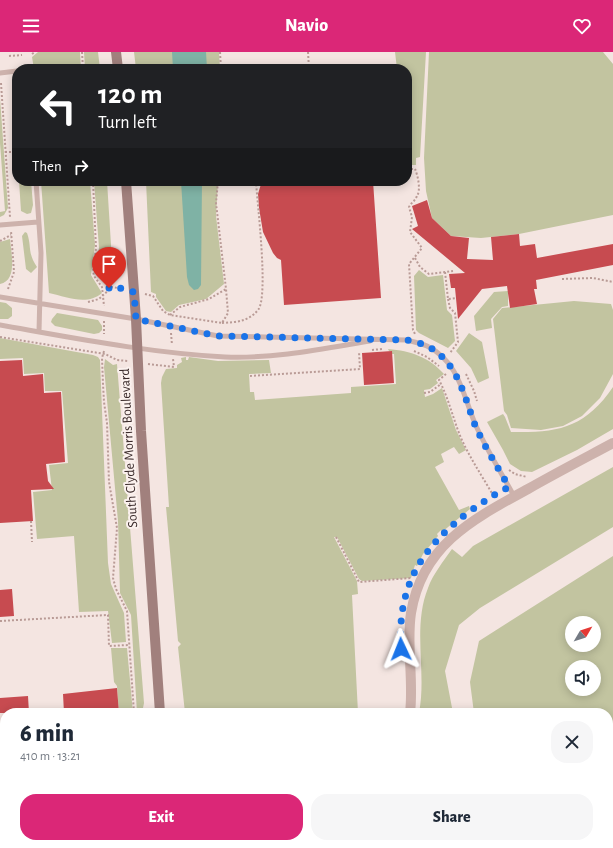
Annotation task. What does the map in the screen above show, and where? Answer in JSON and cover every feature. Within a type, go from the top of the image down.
[{"type":"main road","points":[[116,52],[117,64]]},
{"type":"main road","name":"South Clyde Morris Boulevard","points":[[126,186],[138,348],[141,431],[160,708]]},
{"type":"street","points":[[410,708],[412,679],[409,633],[410,620],[417,588],[424,572],[444,544],[480,515],[613,442]]},
{"type":"lane","points":[[0,73],[12,72]]},
{"type":"lane","points":[[36,186],[41,253],[41,304],[39,332]]},
{"type":"lane","points":[[0,225],[38,222]]},
{"type":"lane","points":[[0,297],[136,319],[218,336],[407,340],[427,346],[439,354],[452,369],[462,385],[481,437],[514,496]]},
{"type":"lane","points":[[0,325],[138,348],[226,357],[271,356],[383,339]]},
{"type":"path","points":[[82,52],[83,64]]},
{"type":"path","points":[[220,52],[221,64]]},
{"type":"path","points":[[308,52],[309,64]]},
{"type":"path","points":[[9,56],[22,55]]},
{"type":"path","points":[[1,84],[14,272],[8,289],[15,290]]},
{"type":"path","points":[[5,152],[12,152]]},
{"type":"path","points":[[412,169],[415,169],[419,192],[409,207],[412,217],[410,232],[422,248],[409,264],[413,330],[415,334],[421,337]]},
{"type":"path","points":[[93,186],[96,248],[92,271],[102,287],[103,295],[104,354],[102,358],[104,402],[107,423],[109,482],[117,528],[113,578],[116,589],[127,611],[134,708]]},
{"type":"path","points":[[218,186],[216,203],[228,313],[222,323]]},
{"type":"path","points":[[84,303],[94,302],[112,286],[153,296],[163,311],[170,315],[222,323],[247,320],[258,311],[261,306],[263,286],[256,186]]},
{"type":"path","points":[[0,241],[11,235]]},
{"type":"path","points":[[415,258],[420,267],[429,274],[453,270]]},
{"type":"path","points":[[445,272],[450,308],[455,313],[458,342],[448,352],[452,356]]},
{"type":"path","points":[[562,279],[593,278],[613,282]]},
{"type":"path","points":[[448,299],[456,298]]},
{"type":"path","points":[[0,336],[4,337]]},
{"type":"path","points":[[367,350],[382,349]]},
{"type":"path","points":[[250,376],[360,369],[359,350]]},
{"type":"path","points":[[411,350],[427,357],[446,374],[439,380],[446,393],[454,422],[462,440],[493,495]]},
{"type":"path","points":[[465,373],[474,391],[477,403]]},
{"type":"path","points":[[424,393],[430,392],[441,384]]},
{"type":"path","points":[[506,464],[510,470],[516,474],[532,477]]},
{"type":"path","points":[[487,499],[527,477]]},
{"type":"path","points":[[31,521],[32,542]]},
{"type":"path","points":[[336,537],[360,582],[411,578]]},
{"type":"path","points":[[410,584],[414,573]]},
{"type":"path","points":[[0,621],[108,615],[109,646],[129,645]]},
{"type":"green space","points":[[38,52],[80,52],[81,64],[33,64],[32,57]]},
{"type":"green space","points":[[84,52],[98,52],[99,64],[85,64]]},
{"type":"green space","points":[[134,52],[219,52],[220,64],[135,64]]},
{"type":"green space","points":[[395,52],[426,52],[420,157],[416,158],[416,165],[412,165],[412,64],[396,64]]},
{"type":"green space","points":[[429,52],[603,52],[613,64],[613,215],[519,234],[481,238],[451,236],[432,218],[426,191],[424,158]]},
{"type":"green space","points":[[0,98],[8,208],[4,215],[0,217],[0,212],[5,211],[0,143]]},
{"type":"green space","points":[[19,186],[31,186],[33,205],[31,213],[27,214],[21,211]]},
{"type":"green space","points":[[41,186],[90,186],[95,245],[91,275],[102,293],[96,297],[83,300],[49,293]]},
{"type":"green space","points":[[94,186],[107,186],[113,277],[112,282],[101,279],[95,272],[99,248]]},
{"type":"green space","points":[[146,186],[218,186],[216,216],[224,284],[206,299],[179,305],[171,312],[166,311],[156,297],[156,294],[151,292]]},
{"type":"green space","points":[[25,232],[27,233],[32,257],[37,267],[31,273],[26,269],[22,236]]},
{"type":"green space","points":[[10,239],[12,258],[11,272],[6,282],[0,284],[0,242]]},
{"type":"green space","points":[[419,270],[428,277],[443,275],[447,310],[452,315],[455,341],[448,348],[416,330],[414,276]]},
{"type":"green space","points":[[508,291],[508,306],[502,307],[491,319],[492,328],[476,331],[474,316],[494,292]]},
{"type":"green space","points":[[574,301],[611,304],[613,310],[613,374],[600,398],[582,416],[563,426],[541,430],[511,428],[507,415],[504,411],[493,319],[502,308]]},
{"type":"green space","points":[[0,302],[6,303],[12,308],[12,316],[8,319],[0,319]]},
{"type":"green space","points":[[57,313],[98,320],[102,326],[102,330],[99,333],[94,334],[55,326],[51,322]]},
{"type":"green space","points":[[469,333],[482,342],[489,378],[478,383],[471,368],[456,351]]},
{"type":"green space","points":[[0,338],[93,355],[98,357],[100,360],[108,563],[111,584],[124,613],[126,642],[112,643],[108,611],[79,612],[74,536],[37,539],[33,492],[52,490],[49,465],[68,463],[62,391],[45,391],[44,373],[24,374],[23,358],[0,359]]},
{"type":"green space","points":[[388,349],[412,353],[426,359],[444,374],[436,380],[438,383],[430,389],[424,390],[425,397],[442,388],[456,430],[466,450],[459,454],[454,447],[441,454],[444,462],[435,467],[459,510],[469,506],[470,509],[442,532],[441,530],[437,534],[438,536],[423,554],[417,566],[415,565],[411,578],[362,581],[359,579],[337,537],[334,537],[357,581],[358,594],[352,595],[358,708],[184,708],[178,647],[181,644],[178,641],[166,507],[169,507],[161,383],[166,369],[177,368],[177,365],[182,362],[181,358],[186,357],[186,360],[188,360],[189,357],[218,361],[269,360],[271,373],[249,374],[250,392],[254,392],[255,400],[351,393],[351,387],[396,384],[394,354],[392,354],[392,351],[389,351]]},
{"type":"green space","points":[[105,359],[113,365],[117,364],[144,703],[143,708],[137,708],[131,615],[120,593],[118,521],[104,367]]},
{"type":"green space","points":[[613,387],[613,429],[577,450],[532,472],[521,471],[510,464],[487,422],[503,414],[511,432],[557,429],[581,420],[603,401]]},
{"type":"green space","points":[[613,467],[613,527],[480,608],[459,625],[445,671],[452,708],[420,708],[422,682],[420,634],[423,603],[428,588],[438,568],[452,549],[462,557],[473,546]]},
{"type":"green space","points":[[613,556],[613,708],[473,708],[470,682],[479,641]]},
{"type":"green space","points":[[111,648],[127,648],[133,708],[119,708],[117,686],[114,682]]},
{"type":"water","points":[[172,52],[206,52],[207,64],[173,64]]},
{"type":"water","points":[[181,186],[202,186],[201,285],[198,289],[194,290],[189,285],[187,277]]},
{"type":"building","points":[[260,186],[373,186],[381,298],[284,305],[281,260],[273,253],[263,232],[258,194]]},
{"type":"building","points":[[427,200],[432,218],[451,236],[469,238],[467,259],[493,260],[491,237],[519,234],[520,246],[535,244],[537,258],[613,244],[613,265],[536,280],[537,289],[534,289],[537,304],[510,308],[507,286],[482,289],[458,319],[455,288],[451,288],[449,274],[465,273],[412,229],[418,226],[412,206]]},
{"type":"building","points":[[392,351],[394,383],[364,385],[362,353]]},
{"type":"building","points":[[22,360],[23,376],[43,374],[44,393],[61,392],[65,462],[46,464],[48,481],[54,489],[31,490],[33,521],[0,523],[0,361]]},
{"type":"building","points":[[12,589],[14,616],[0,617],[0,590]]},
{"type":"building","points":[[117,688],[119,708],[64,708],[63,694]]},
{"type":"building","points":[[28,696],[29,708],[0,708],[0,698]]},
{"type":"route","points":[[109,288],[112,286],[134,292],[136,319],[218,336],[407,340],[427,346],[439,354],[452,369],[462,385],[481,437],[509,487],[493,495],[452,524],[429,549],[420,562],[411,578],[401,616],[401,649]]}]
